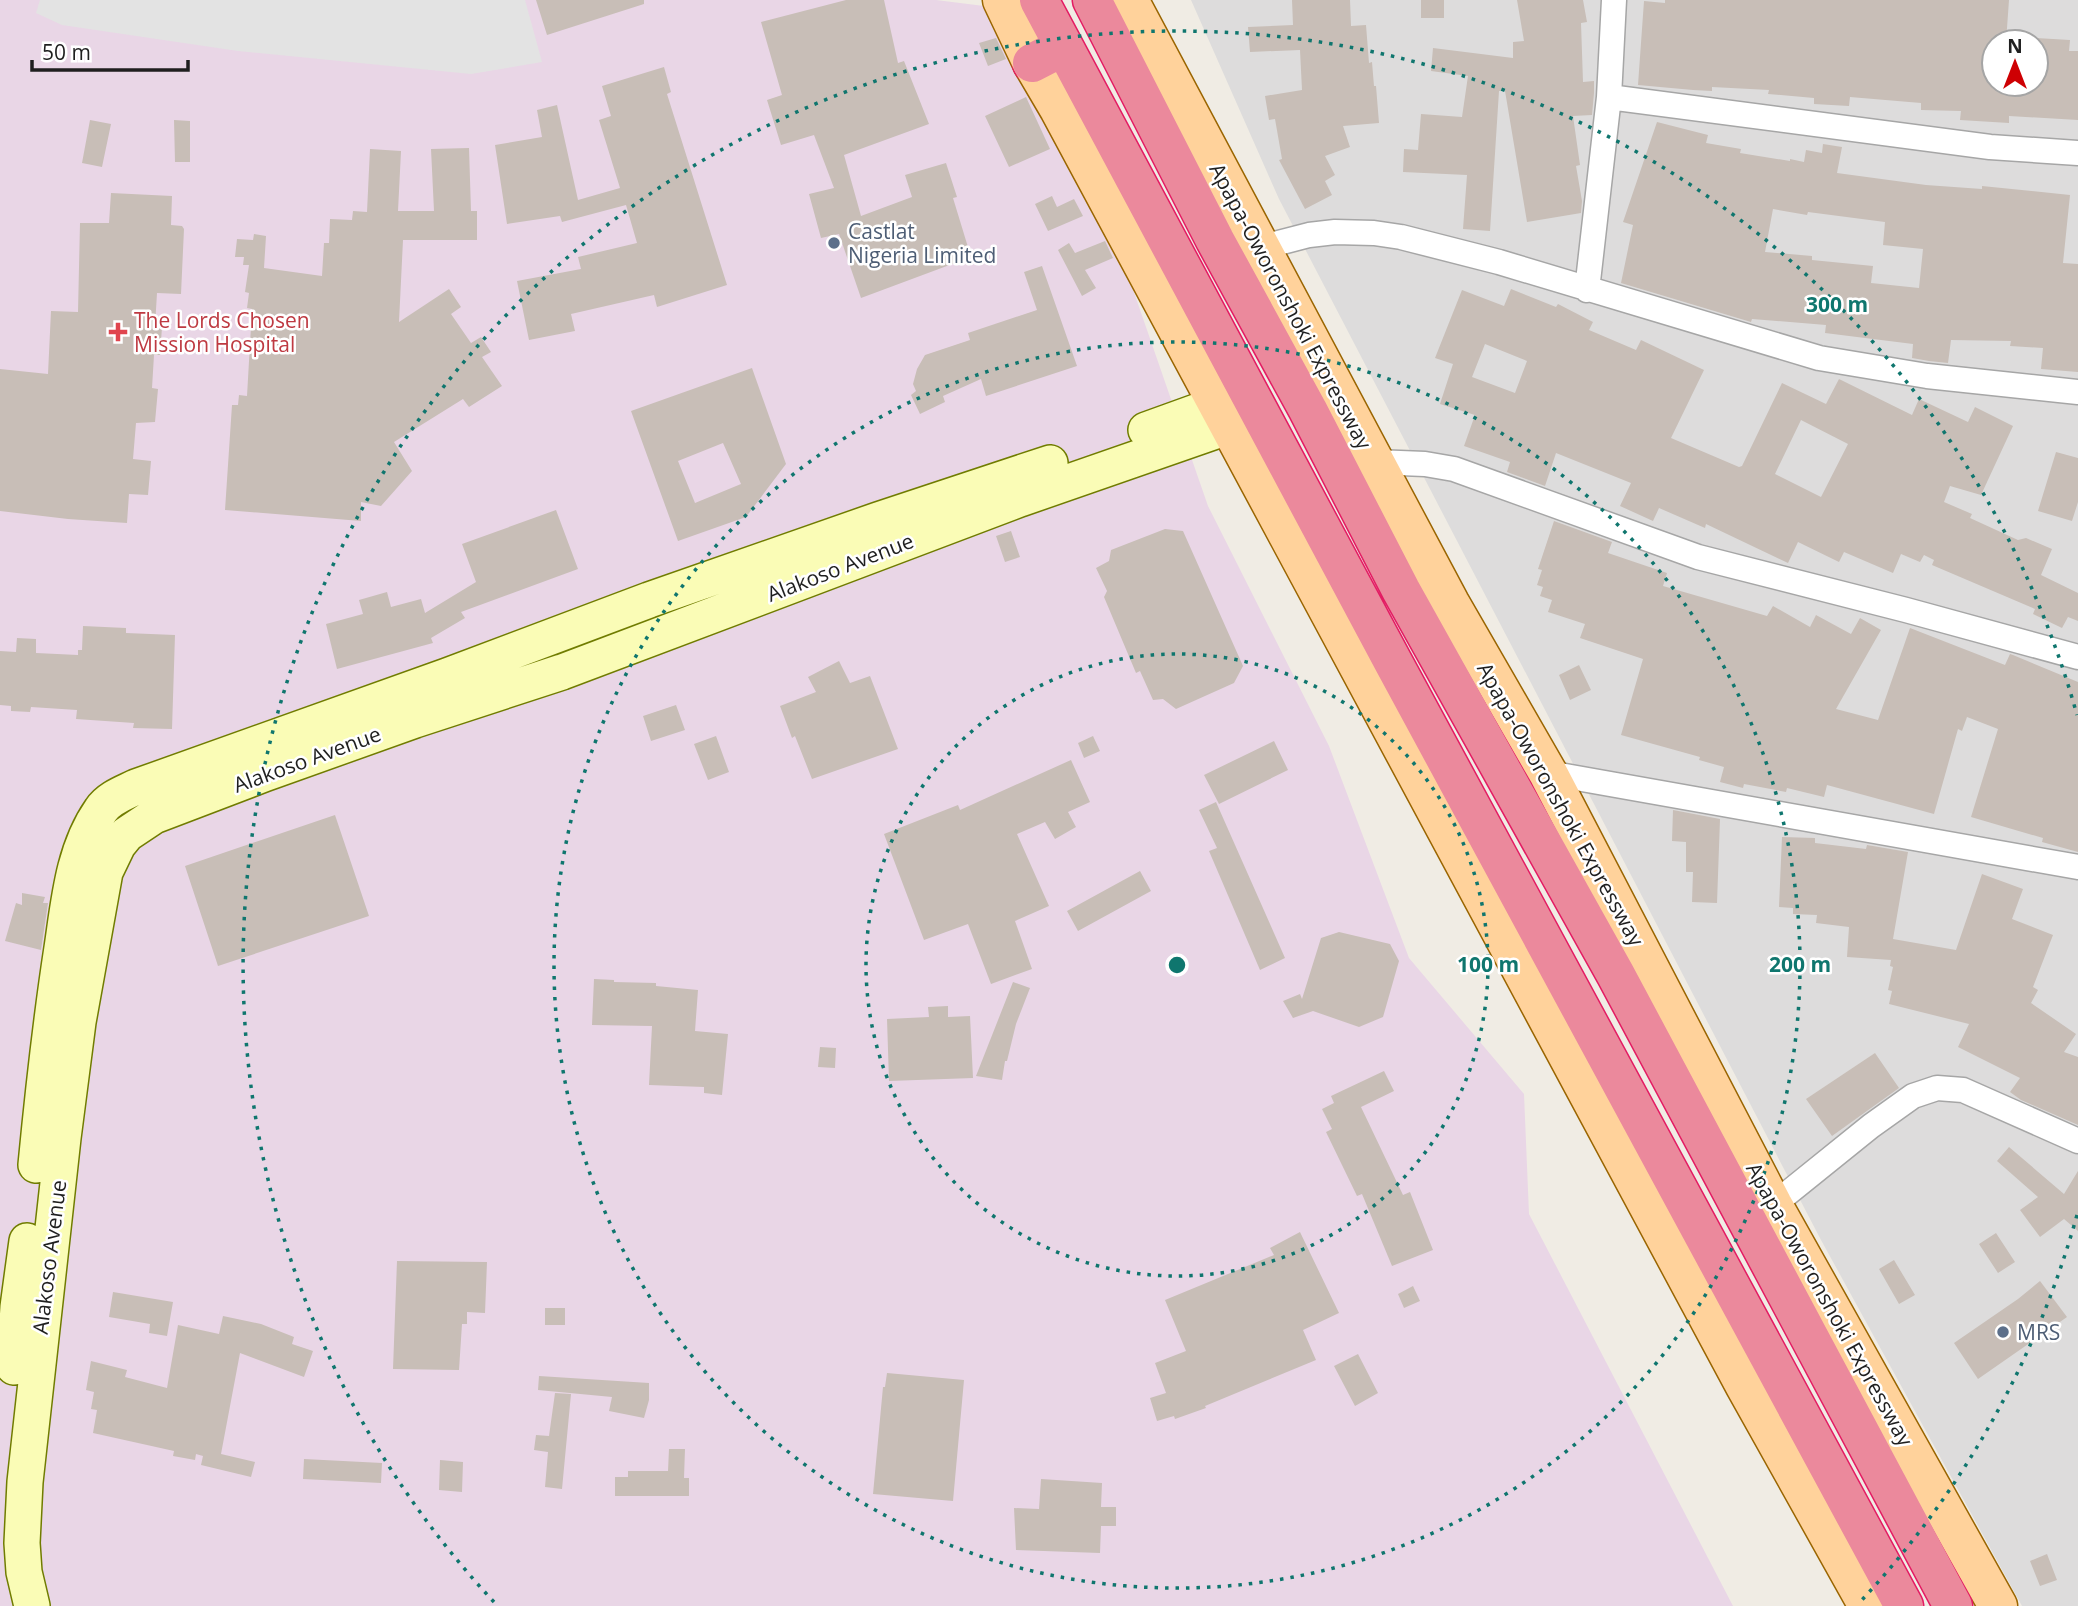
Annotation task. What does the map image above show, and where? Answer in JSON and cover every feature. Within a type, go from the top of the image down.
[{"type":"highway","points":[[1039,0],[1047,55],[1904,1606]]},
{"type":"highway","name":"Apapa-Oworonshoki Expressway","points":[[1092,0],[1215,240],[1308,410],[1401,590],[1616,975],[1954,1606]]},
{"type":"main road","points":[[1002,0],[1047,55],[1059,108],[1739,1374],[1868,1606]]},
{"type":"main road","name":"Apapa-Oworonshoki Expressway","points":[[1129,0],[1450,603],[1548,773],[1773,1205],[1998,1606]]},
{"type":"street","points":[[1587,290],[1609,97],[1614,0]]},
{"type":"street","points":[[1609,97],[1990,147],[2078,153]]},
{"type":"street","points":[[1259,248],[1309,235],[1335,232],[1401,237],[1499,262],[1819,358],[1927,376],[2078,392]]},
{"type":"street","name":"Alakoso Avenue","points":[[0,1525],[18,1307],[34,1186],[49,1031],[71,890],[82,848],[102,809],[113,799],[136,787],[435,681],[649,600],[1224,415]]},
{"type":"street","name":"Alakoso Avenue","points":[[32,1606],[24,1572],[22,1543],[25,1482],[63,1138],[78,1022],[105,872],[118,845],[127,834],[154,816],[415,719],[562,672],[1020,499],[1224,415]]},
{"type":"street","points":[[1375,462],[1426,464],[1454,469],[1698,557],[2078,657]]},
{"type":"street","points":[[1548,773],[2078,867]]},
{"type":"street","points":[[1773,1205],[1881,1118],[1913,1096],[1937,1088],[1963,1090],[2078,1141]]},
{"type":"shaded area","points":[[0,0],[936,0],[1008,9],[1120,252],[1208,506],[1329,746],[1409,958],[1524,1094],[1529,1214],[1733,1606],[0,1606]]},
{"type":"shaded area","points":[[40,0],[525,0],[542,62],[471,74],[238,51],[62,25],[36,13]]},
{"type":"shaded area","points":[[1191,0],[2078,0],[2078,1606],[2022,1606],[1821,1240],[1279,199]]},
{"type":"building","points":[[536,0],[644,0],[644,4],[547,35]]},
{"type":"building","points":[[846,0],[884,0],[898,63],[904,61],[929,124],[844,155],[861,216],[912,197],[905,175],[946,163],[957,197],[953,198],[971,257],[861,298],[839,234],[821,238],[809,194],[834,188],[814,135],[781,145],[767,100],[782,95],[761,22]]},
{"type":"building","points":[[1292,0],[1350,0],[1351,26],[1366,25],[1379,123],[1343,126],[1350,147],[1325,156],[1335,175],[1325,181],[1332,195],[1305,209],[1279,160],[1282,159],[1275,119],[1269,120],[1265,96],[1302,90],[1300,50],[1250,52],[1248,27],[1293,25]]},
{"type":"building","points":[[1421,0],[1444,0],[1444,18],[1421,18]]},
{"type":"building","points":[[1517,0],[1583,0],[1587,22],[1581,23],[1583,82],[1594,81],[1594,93],[1592,115],[1573,116],[1580,165],[1576,166],[1582,201],[1581,213],[1527,222],[1505,91],[1499,91],[1490,231],[1463,229],[1467,175],[1403,172],[1404,149],[1418,150],[1421,114],[1462,117],[1468,76],[1431,71],[1433,48],[1513,58],[1513,42],[1524,41]]},
{"type":"building","points":[[1665,0],[2009,0],[2007,28],[1980,28],[1980,98],[2050,98],[2050,39],[2070,40],[2069,51],[2078,51],[2078,120],[2009,116],[2009,123],[1960,120],[1961,111],[1921,110],[1921,103],[1850,97],[1849,106],[1814,104],[1814,98],[1768,94],[1769,90],[1712,87],[1712,91],[1638,85],[1644,1],[1665,3]]},
{"type":"building","points":[[996,38],[1006,59],[988,66],[979,43]]},
{"type":"building","points":[[664,67],[671,92],[667,94],[727,285],[657,307],[654,295],[571,314],[575,331],[529,340],[517,281],[581,269],[578,257],[637,243],[626,205],[562,222],[560,216],[507,224],[495,145],[542,137],[537,110],[557,105],[578,200],[620,188],[599,120],[611,116],[602,86]]},
{"type":"building","points":[[1026,97],[1050,149],[1009,167],[985,116]]},
{"type":"building","points":[[90,120],[111,124],[102,167],[82,163]]},
{"type":"building","points":[[174,120],[190,121],[190,162],[175,162]]},
{"type":"building","points":[[1657,122],[1708,135],[1706,143],[1741,149],[1740,153],[1790,161],[1804,162],[1806,150],[1822,153],[1823,144],[1842,147],[1837,173],[1926,185],[1982,189],[1982,186],[2070,195],[2063,263],[2078,264],[2078,372],[2041,369],[2043,348],[2010,346],[2011,341],[1951,340],[1948,363],[1912,358],[1913,344],[1825,333],[1826,325],[1752,319],[1751,322],[1621,283],[1633,225],[1623,222]],"holes":[[[1773,209],[1807,215],[1808,212],[1885,222],[1883,245],[1923,249],[1919,288],[1871,283],[1873,266],[1765,252]]]},
{"type":"building","points":[[469,148],[471,211],[477,211],[477,240],[403,240],[399,322],[449,289],[461,307],[451,314],[471,343],[481,337],[491,352],[482,357],[502,386],[469,407],[463,399],[394,442],[412,471],[381,506],[361,502],[361,521],[225,510],[232,405],[238,405],[239,395],[247,396],[252,309],[247,308],[249,293],[245,292],[249,265],[243,265],[244,257],[235,257],[237,239],[253,240],[254,234],[266,236],[264,268],[322,276],[324,243],[329,243],[330,219],[352,220],[353,211],[367,212],[370,149],[401,151],[398,211],[434,211],[431,149]]},
{"type":"building","points":[[111,193],[172,196],[171,225],[182,226],[184,229],[181,294],[157,293],[155,326],[162,327],[160,355],[154,355],[152,388],[158,389],[155,422],[136,423],[133,459],[151,461],[148,495],[129,494],[127,523],[0,511],[0,369],[48,374],[51,311],[78,312],[80,223],[109,223]]},
{"type":"building","points":[[1052,196],[1057,207],[1074,199],[1083,216],[1048,231],[1035,204]]},
{"type":"building","points":[[1105,241],[1113,258],[1085,270],[1096,288],[1082,296],[1058,250],[1069,243],[1075,253]]},
{"type":"building","points":[[1042,266],[1077,366],[986,396],[981,379],[943,396],[945,402],[920,414],[911,395],[916,391],[913,384],[925,355],[970,340],[968,333],[1037,310],[1024,272]]},
{"type":"building","points":[[1511,289],[1556,307],[1558,304],[1593,322],[1589,330],[1636,350],[1641,340],[1704,370],[1671,438],[1739,467],[1742,466],[1782,383],[1826,404],[1839,379],[1912,415],[1919,399],[1968,422],[1975,407],[2013,426],[1981,495],[1950,486],[1944,502],[1972,514],[1970,518],[2018,540],[2026,538],[2052,549],[2041,575],[2078,593],[2078,621],[2068,617],[2062,628],[2033,614],[2035,609],[1932,565],[1934,560],[1924,555],[1920,562],[1901,554],[1893,573],[1844,552],[1839,562],[1798,542],[1788,563],[1706,524],[1705,528],[1659,508],[1653,521],[1620,506],[1631,483],[1556,453],[1545,486],[1507,472],[1510,462],[1464,446],[1475,415],[1440,404],[1453,364],[1435,358],[1462,290],[1504,306]],"holes":[[[1485,344],[1527,361],[1515,393],[1472,377]],[[1801,420],[1848,444],[1821,497],[1775,474]]]},
{"type":"building","points":[[752,368],[786,464],[746,517],[678,541],[631,411]],"holes":[[[723,443],[741,484],[695,503],[678,461]]]},
{"type":"building","points":[[2056,452],[2078,458],[2078,502],[2072,521],[2038,511]]},
{"type":"building","points":[[556,510],[578,569],[461,612],[465,618],[431,638],[433,643],[337,669],[326,624],[363,614],[359,600],[387,592],[391,607],[421,599],[425,613],[476,582],[462,544]]},
{"type":"building","points":[[1554,521],[1612,542],[1608,553],[1667,573],[1663,586],[1767,616],[1773,606],[1810,627],[1816,615],[1851,634],[1860,618],[1881,630],[1836,709],[1878,720],[1910,628],[2005,665],[2010,654],[2078,682],[2078,852],[2042,842],[2043,838],[1971,817],[1998,729],[1967,717],[1962,731],[1958,729],[1934,814],[1827,785],[1824,797],[1787,788],[1786,792],[1744,784],[1743,788],[1720,782],[1724,767],[1699,760],[1700,757],[1621,735],[1643,659],[1580,638],[1585,624],[1548,612],[1552,600],[1540,596],[1543,587],[1537,585],[1542,570],[1538,569]]},
{"type":"building","points":[[1165,529],[1183,531],[1243,666],[1234,683],[1176,709],[1163,699],[1153,700],[1140,671],[1136,673],[1104,597],[1107,591],[1096,568],[1109,561],[1111,550]]},
{"type":"building","points":[[1011,531],[1020,557],[1005,562],[996,536]]},
{"type":"building","points":[[83,626],[126,628],[126,633],[175,635],[172,729],[133,728],[134,723],[76,719],[77,710],[31,707],[30,712],[11,711],[11,706],[0,705],[0,651],[16,652],[17,638],[36,639],[36,653],[78,655],[78,650],[82,650]]},
{"type":"building","points":[[839,661],[850,683],[870,676],[898,749],[812,779],[780,706],[816,692],[808,677]]},
{"type":"building","points":[[1579,665],[1591,690],[1570,700],[1559,675]]},
{"type":"building","points":[[676,705],[685,730],[651,741],[643,716]]},
{"type":"building","points":[[716,736],[729,772],[708,780],[694,744]]},
{"type":"building","points":[[1093,736],[1100,751],[1084,758],[1078,743]]},
{"type":"building","points":[[1274,741],[1288,770],[1219,804],[1204,775]]},
{"type":"building","points":[[1071,760],[1090,802],[1068,812],[1076,827],[1055,839],[1045,822],[1017,834],[1049,906],[1015,921],[1032,969],[991,984],[968,924],[924,940],[884,834],[958,805],[960,810]]},
{"type":"building","points":[[1216,802],[1285,958],[1260,970],[1209,851],[1217,848],[1199,810]]},
{"type":"building","points":[[1673,810],[1720,819],[1717,903],[1692,902],[1693,872],[1686,872],[1686,842],[1672,841]]},
{"type":"building","points":[[335,815],[369,916],[218,966],[185,866]]},
{"type":"building","points":[[1782,837],[1815,838],[1815,843],[1866,849],[1867,845],[1908,852],[1893,939],[1956,950],[1982,874],[2023,889],[2012,919],[2053,935],[2033,987],[2038,990],[2031,1003],[2076,1034],[2064,1052],[2078,1057],[2078,1125],[2021,1100],[2010,1092],[2020,1078],[1958,1047],[1969,1024],[1889,1004],[1892,991],[1888,990],[1893,967],[1890,966],[1891,960],[1847,957],[1849,927],[1816,923],[1817,915],[1793,914],[1793,908],[1779,907]]},
{"type":"building","points":[[1140,871],[1151,891],[1078,931],[1067,911]]},
{"type":"building","points":[[22,893],[45,897],[43,903],[48,903],[41,950],[5,941],[16,903],[22,905]]},
{"type":"building","points":[[1339,932],[1390,944],[1399,961],[1383,1017],[1359,1027],[1313,1011],[1293,1018],[1283,1001],[1300,994],[1302,999],[1321,938]]},
{"type":"building","points":[[594,979],[656,983],[656,986],[698,990],[695,1031],[728,1034],[722,1095],[704,1093],[704,1087],[649,1085],[652,1026],[592,1025]]},
{"type":"building","points":[[1013,982],[1030,988],[1016,1024],[1002,1080],[976,1076]]},
{"type":"building","points":[[948,1006],[948,1017],[970,1016],[973,1078],[889,1081],[887,1019],[929,1017],[928,1007]]},
{"type":"building","points":[[820,1047],[836,1048],[835,1068],[818,1067]]},
{"type":"building","points":[[1875,1053],[1899,1088],[1832,1136],[1806,1099]]},
{"type":"building","points":[[1384,1071],[1394,1091],[1361,1107],[1403,1195],[1410,1192],[1433,1250],[1392,1266],[1362,1194],[1357,1196],[1326,1132],[1332,1129],[1322,1109],[1334,1103],[1331,1096]]},
{"type":"building","points":[[2009,1147],[2064,1194],[2078,1171],[2078,1231],[2064,1219],[2040,1237],[2020,1210],[2038,1197],[1997,1161]]},
{"type":"building","points":[[1300,1232],[1339,1313],[1303,1330],[1316,1360],[1205,1406],[1206,1408],[1175,1419],[1174,1416],[1157,1421],[1150,1398],[1166,1393],[1155,1363],[1186,1351],[1165,1300],[1274,1255],[1270,1248]]},
{"type":"building","points":[[1996,1233],[2015,1262],[1998,1273],[1979,1244]]},
{"type":"building","points":[[1894,1260],[1915,1295],[1899,1304],[1879,1269]]},
{"type":"building","points":[[397,1261],[487,1262],[485,1313],[467,1312],[467,1324],[462,1324],[459,1370],[393,1369]]},
{"type":"building","points":[[2040,1281],[2067,1317],[1978,1379],[1954,1343]]},
{"type":"building","points":[[1413,1286],[1420,1301],[1404,1308],[1398,1294]]},
{"type":"building","points":[[113,1292],[173,1302],[167,1336],[149,1333],[150,1324],[109,1317]]},
{"type":"building","points":[[545,1308],[565,1308],[565,1325],[545,1325]]},
{"type":"building","points":[[223,1316],[261,1324],[294,1337],[292,1344],[313,1351],[304,1377],[240,1353],[221,1454],[255,1462],[251,1477],[201,1465],[203,1456],[196,1454],[195,1460],[173,1456],[174,1451],[93,1433],[97,1410],[91,1409],[94,1392],[86,1390],[91,1361],[127,1370],[125,1377],[167,1388],[178,1325],[219,1334]]},
{"type":"building","points":[[1358,1354],[1378,1393],[1355,1406],[1334,1366]]},
{"type":"building","points":[[887,1373],[964,1380],[953,1501],[873,1494],[883,1387]]},
{"type":"building","points":[[539,1376],[649,1383],[649,1400],[644,1418],[609,1411],[612,1397],[538,1390]]},
{"type":"building","points":[[555,1393],[571,1394],[562,1489],[545,1487],[548,1452],[534,1450],[536,1435],[549,1436]]},
{"type":"building","points":[[669,1449],[685,1449],[684,1478],[689,1478],[689,1496],[615,1496],[615,1477],[628,1477],[628,1471],[668,1471]]},
{"type":"building","points":[[304,1459],[382,1463],[381,1483],[303,1479]]},
{"type":"building","points":[[440,1460],[463,1462],[462,1492],[439,1490]]},
{"type":"building","points":[[1041,1479],[1102,1483],[1101,1507],[1116,1507],[1116,1526],[1101,1526],[1100,1553],[1016,1550],[1014,1508],[1039,1509]]},
{"type":"building","points":[[2047,1554],[2057,1580],[2040,1586],[2030,1561]]},
{"type":"place","name":"Castlat Nigeria Limited","points":[[834,243]]},
{"type":"place","name":"The Lords Chosen Mission Hospital","points":[[118,332]]},
{"type":"place","name":"MRS","points":[[2003,1332]]}]
